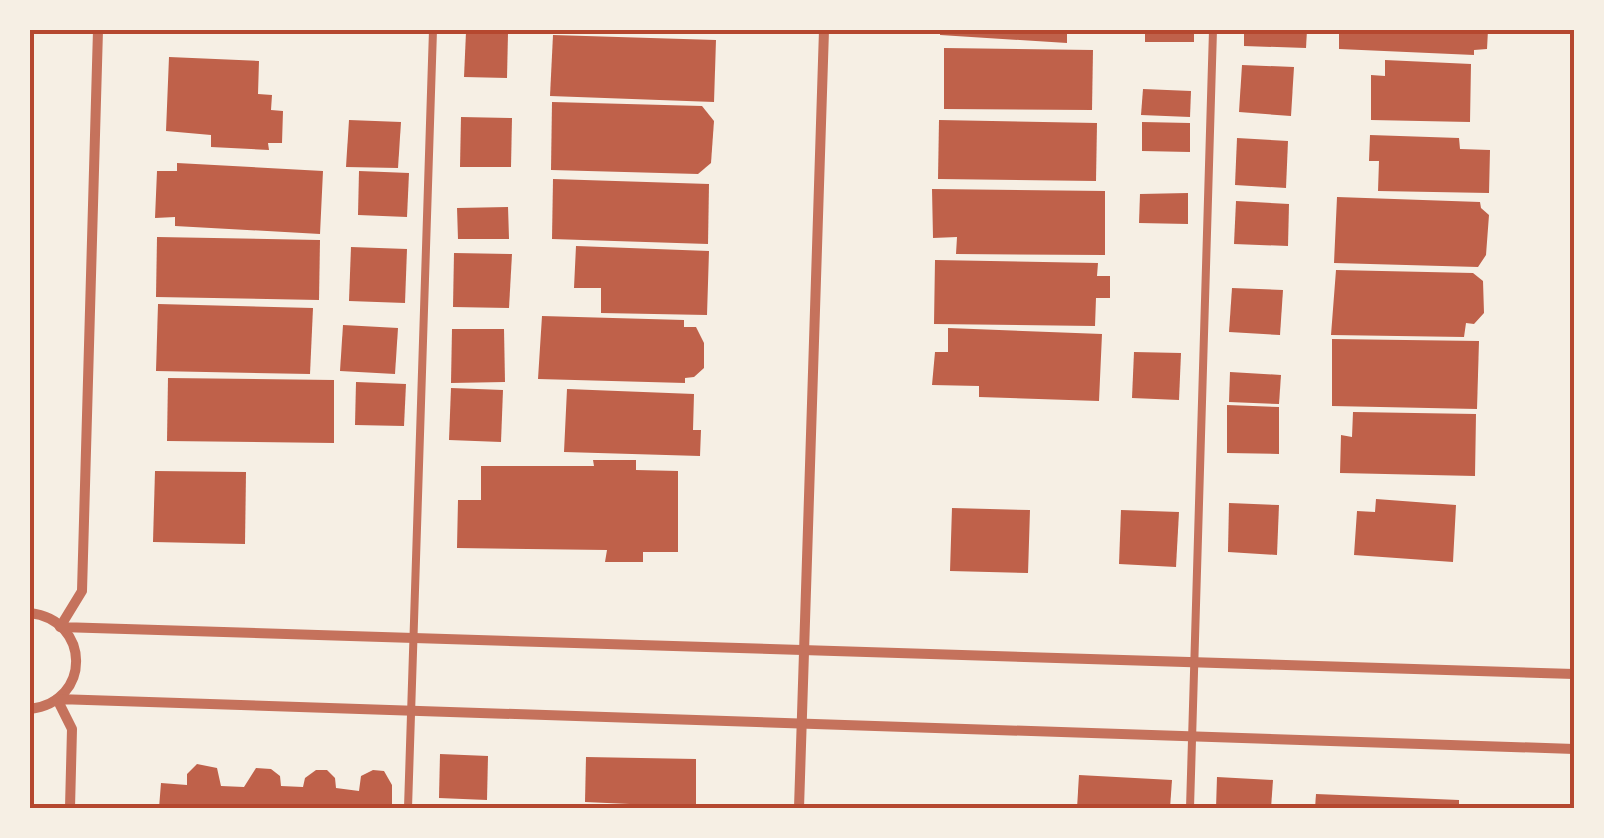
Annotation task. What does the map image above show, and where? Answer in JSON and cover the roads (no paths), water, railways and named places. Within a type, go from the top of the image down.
[{"type":"street","points":[[60,626],[82,591],[98,30]]},
{"type":"street","points":[[800,808],[824,30]]},
{"type":"street","points":[[30,614],[46,616],[68,634],[75,648],[76,664],[73,680],[57,700],[30,709]]},
{"type":"street","points":[[60,626],[1574,674]]},
{"type":"street","points":[[57,700],[1574,749]]},
{"type":"street","points":[[57,700],[72,728],[70,808]]},
{"type":"lane","points":[[408,808],[433,30]]},
{"type":"lane","points":[[1190,808],[1213,30]]}]
